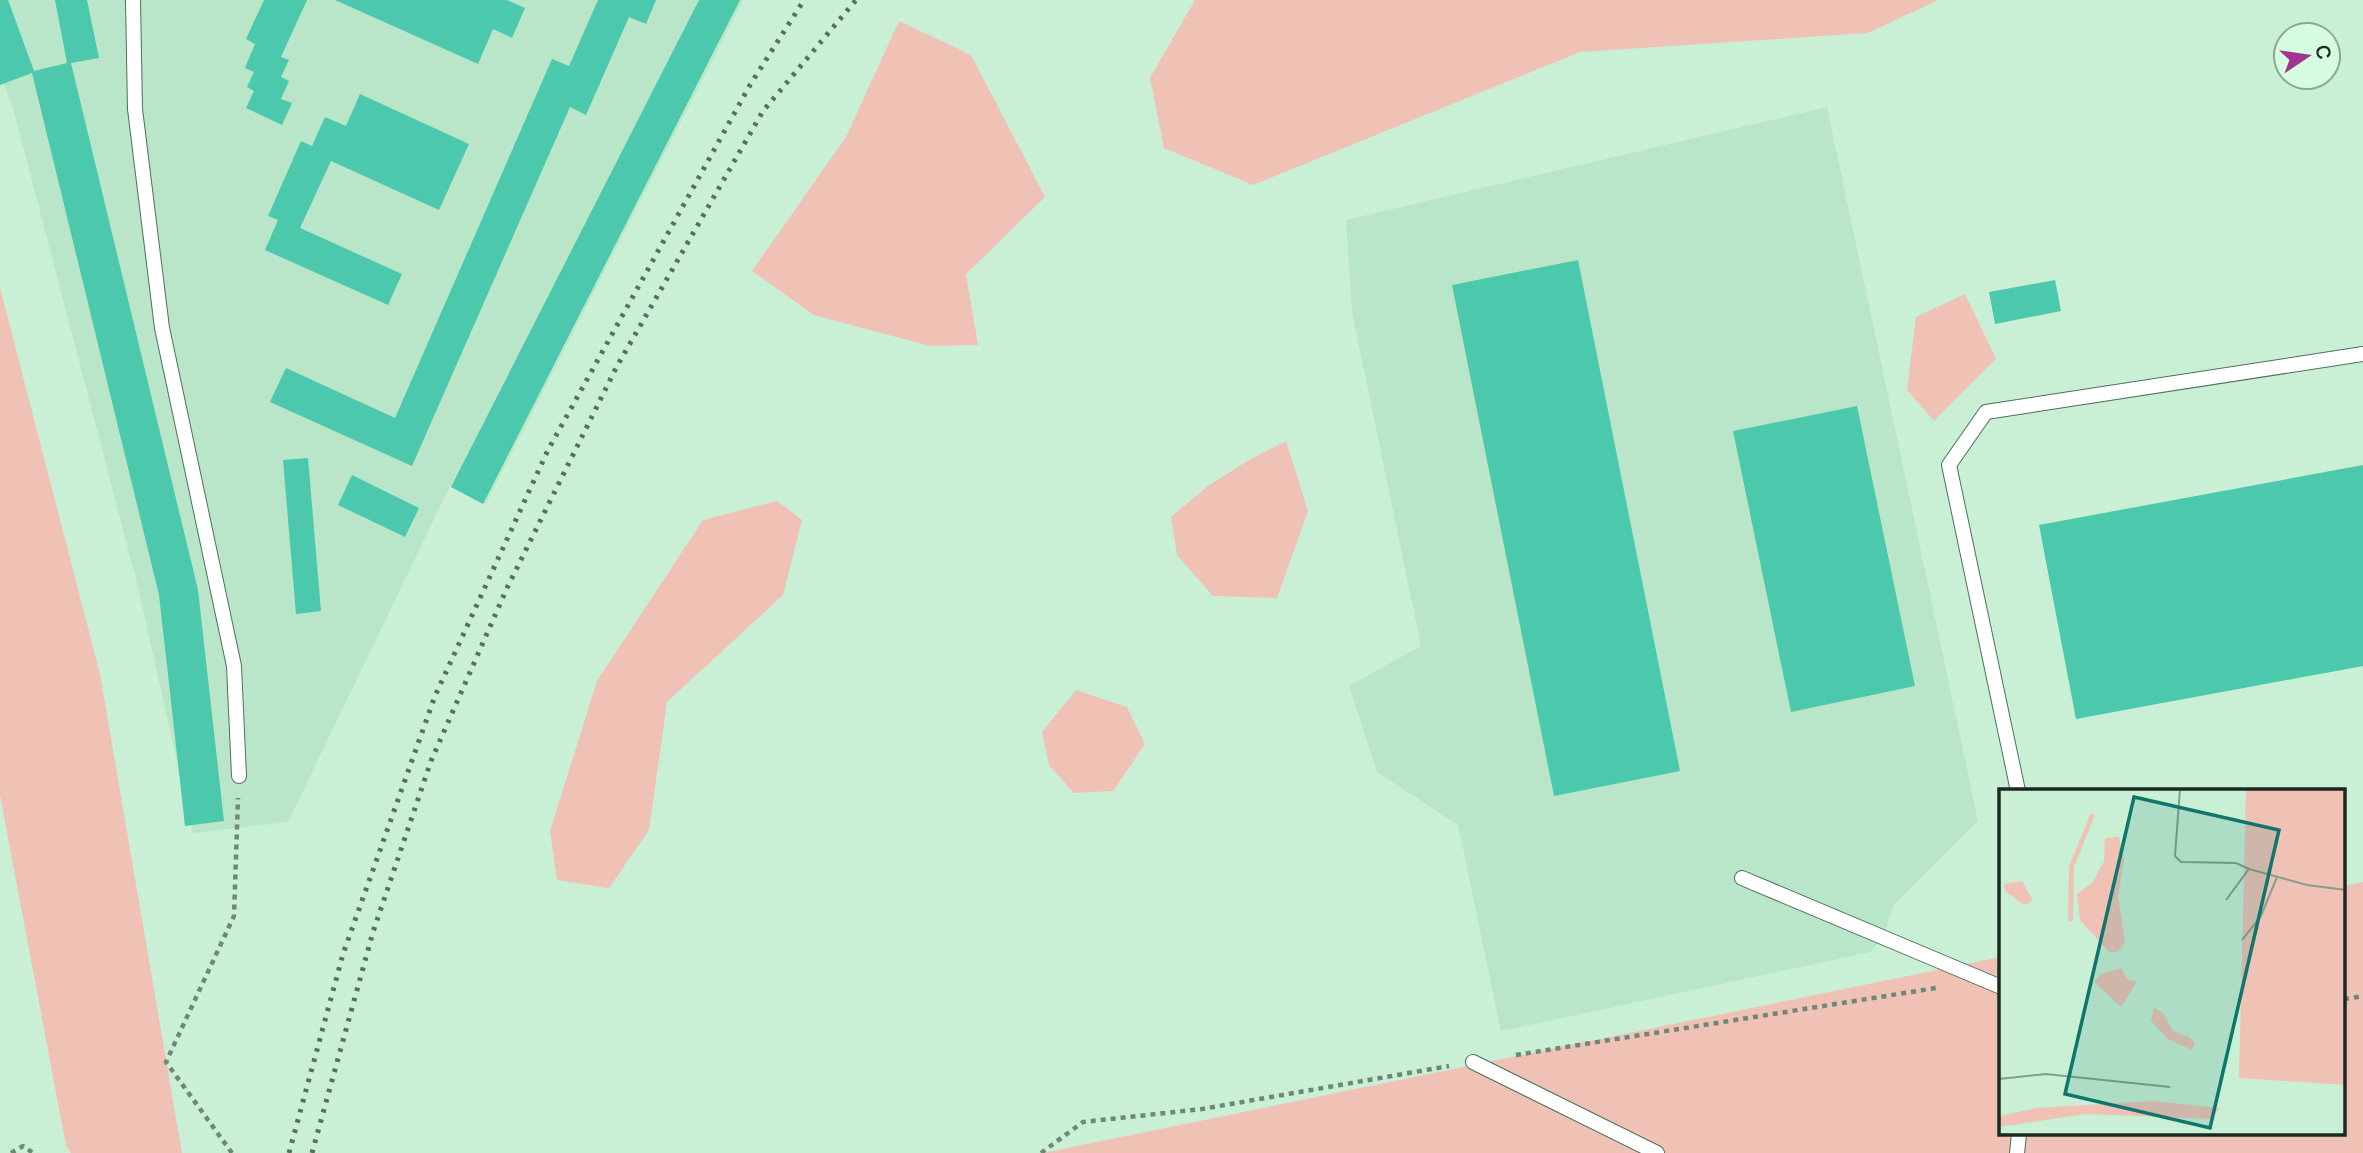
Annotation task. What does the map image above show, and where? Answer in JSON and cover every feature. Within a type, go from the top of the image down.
[{"type":"lane","points":[[133,0],[135,109],[162,328],[234,666],[239,776]]},
{"type":"lane","points":[[2018,789],[1950,465],[1986,412],[2363,354]]},
{"type":"lane","points":[[1742,878],[1999,987]]},
{"type":"lane","points":[[1474,1062],[1657,1153]]},
{"type":"path","points":[[232,1153],[166,1062],[234,916],[239,776]]},
{"type":"path","points":[[11,1153],[23,1146],[33,1153]]},
{"type":"shaded area","points":[[0,0],[743,0],[486,503],[450,486],[288,822],[193,833],[137,583],[13,108],[0,74]]},
{"type":"shaded area","points":[[1195,0],[1938,0],[1868,33],[1580,52],[1253,185],[1164,148],[1150,78]]},
{"type":"shaded area","points":[[899,21],[971,55],[1045,197],[966,274],[978,345],[930,346],[814,315],[752,271],[846,137]]},
{"type":"shaded area","points":[[1827,107],[1978,821],[1893,906],[1883,938],[1870,952],[1501,1031],[1458,825],[1377,772],[1349,686],[1421,646],[1352,312],[1346,220]]},
{"type":"shaded area","points":[[0,288],[100,674],[182,1153],[71,1153],[66,1146],[0,795]]},
{"type":"shaded area","points":[[1965,294],[1996,359],[1934,421],[1907,390],[1916,317]]},
{"type":"shaded area","points":[[1286,441],[1308,511],[1277,598],[1213,596],[1177,555],[1171,517],[1208,486]]},
{"type":"shaded area","points":[[777,501],[802,520],[783,595],[667,702],[649,830],[609,888],[557,880],[550,831],[597,681],[703,520]]},
{"type":"shaded area","points":[[1076,690],[1127,707],[1145,744],[1113,791],[1074,793],[1049,765],[1042,732]]},
{"type":"shaded area","points":[[2363,882],[2363,1153],[1043,1153],[1999,957],[1999,1136],[2346,1136],[2346,886]]},
{"type":"building","points":[[0,0],[8,0],[34,71],[67,63],[55,0],[87,0],[99,58],[71,63],[198,590],[224,821],[185,826],[159,595],[32,73],[0,85]]},
{"type":"building","points":[[264,0],[307,0],[281,57],[289,60],[281,77],[289,81],[281,99],[292,103],[282,125],[246,108],[254,91],[247,87],[254,72],[245,68],[255,44],[246,39]]},
{"type":"building","points":[[335,0],[507,0],[525,8],[512,38],[493,29],[478,64]]},
{"type":"building","points":[[598,0],[656,0],[646,24],[629,17],[586,115],[570,107],[412,466],[270,402],[286,368],[395,418],[552,59],[569,66]]},
{"type":"building","points":[[699,0],[740,0],[483,504],[451,487]]},
{"type":"building","points":[[360,94],[469,144],[439,210],[331,161],[300,228],[402,274],[388,305],[265,250],[278,220],[268,216],[301,141],[312,146],[325,117],[346,126]]},
{"type":"building","points":[[1578,260],[1680,771],[1554,796],[1452,285]]},
{"type":"building","points":[[2055,280],[2061,311],[1995,324],[1989,292]]},
{"type":"building","points":[[1857,406],[1915,686],[1791,712],[1733,431]]},
{"type":"building","points":[[308,458],[321,611],[296,614],[283,460]]},
{"type":"building","points":[[2363,465],[2363,666],[2076,719],[2039,525]]},
{"type":"building","points":[[352,475],[419,508],[405,537],[338,505]]},
{"type":"railway","points":[[289,1153],[343,954],[435,696],[548,450],[750,85],[804,0]]},
{"type":"railway","points":[[312,1153],[373,932],[431,761],[507,588],[616,368],[763,111],[856,0]]}]
